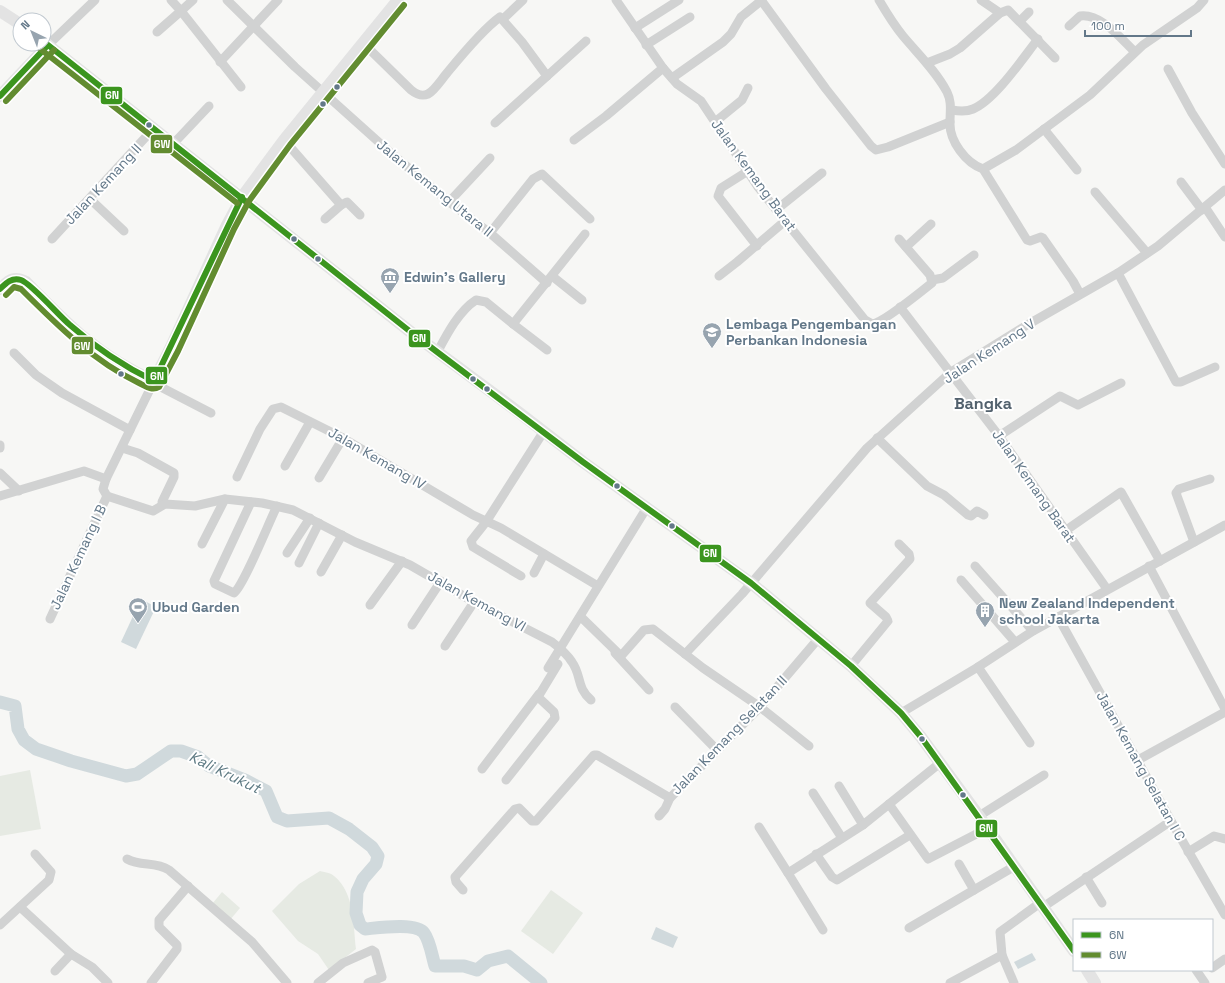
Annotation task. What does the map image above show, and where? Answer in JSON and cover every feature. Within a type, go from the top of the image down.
[{"type":"street","points":[[52,39],[95,0]]},
{"type":"street","points":[[171,0],[241,87]]},
{"type":"street","points":[[157,32],[193,0]]},
{"type":"street","name":"Jalan Kemang Utara II","points":[[227,0],[323,92],[392,154],[449,202],[550,280],[582,300]]},
{"type":"street","points":[[220,62],[278,0]]},
{"type":"street","points":[[107,496],[103,489],[106,479],[171,347],[227,225],[242,198],[284,140],[398,0]]},
{"type":"street","points":[[363,43],[411,90],[417,95],[422,96],[428,94],[435,87],[465,52],[498,18],[503,19],[523,0]]},
{"type":"street","name":"Jalan Kemang Barat","points":[[616,0],[663,68],[672,78],[701,101],[776,210],[867,322],[874,324],[900,307],[930,284],[932,280]]},
{"type":"street","points":[[635,28],[679,0]]},
{"type":"street","points":[[672,78],[723,42],[731,34],[741,17],[762,0],[826,89],[871,146],[876,150],[888,147],[950,122]]},
{"type":"street","points":[[879,0],[900,31],[927,63],[947,92],[952,110],[950,122],[955,142],[975,166],[983,169],[1027,240],[1030,241],[1040,237],[1043,238],[1080,294]]},
{"type":"street","points":[[981,0],[1000,13]]},
{"type":"street","points":[[983,169],[1016,150],[1090,95],[1135,52],[1197,8],[1204,0]]},
{"type":"street","points":[[927,63],[950,54],[960,48],[1000,13],[1008,10],[1055,58]]},
{"type":"street","points":[[0,11],[12,19]]},
{"type":"street","points":[[1020,21],[1029,12]]},
{"type":"street","points":[[1069,26],[1080,16],[1091,16],[1112,31],[1135,52]]},
{"type":"street","points":[[646,45],[690,17]]},
{"type":"street","points":[[503,19],[547,76]]},
{"type":"street","points":[[952,110],[965,111],[977,107],[1007,80],[1038,39]]},
{"type":"street","points":[[495,123],[586,42]]},
{"type":"street","points":[[52,49],[174,143],[338,276],[646,509],[751,583],[851,666],[901,713],[988,828],[1073,950]]},
{"type":"street","points":[[0,96],[39,52]]},
{"type":"street","points":[[574,140],[611,112],[663,68]]},
{"type":"street","points":[[1168,69],[1192,113],[1225,164]]},
{"type":"street","points":[[715,122],[742,100],[748,88]]},
{"type":"street","points":[[174,143],[209,106]]},
{"type":"street","name":"Jalan Kemang II","points":[[52,239],[154,128]]},
{"type":"street","points":[[1044,129],[1077,170]]},
{"type":"street","points":[[284,140],[341,205]]},
{"type":"street","points":[[449,202],[490,158]]},
{"type":"street","points":[[748,171],[720,188],[718,196],[757,246]]},
{"type":"street","points":[[776,210],[822,173]]},
{"type":"street","points":[[490,233],[533,179],[542,174],[590,219]]},
{"type":"street","points":[[1181,182],[1225,237]]},
{"type":"street","name":"Jalan Kemang V","points":[[685,654],[751,583],[857,459],[877,438],[951,372],[1080,294],[1118,273],[1147,253],[1225,190]]},
{"type":"street","points":[[1095,192],[1147,253]]},
{"type":"street","points":[[90,199],[124,231]]},
{"type":"street","points":[[325,219],[341,205],[347,202],[360,215]]},
{"type":"street","points":[[719,276],[757,246],[785,221]]},
{"type":"street","points":[[906,247],[931,224]]},
{"type":"street","points":[[513,324],[550,280],[585,234]]},
{"type":"street","points":[[899,239],[930,275],[932,280],[943,278],[974,255]]},
{"type":"street","points":[[1118,273],[1176,382],[1180,382],[1215,367]]},
{"type":"street","points":[[0,289],[12,279],[21,279],[94,348],[211,413]]},
{"type":"street","points":[[438,351],[456,321],[470,303],[476,300],[486,302],[547,350]]},
{"type":"street","name":"Jalan Kemang Barat","points":[[900,307],[999,436],[1107,589]]},
{"type":"street","points":[[14,353],[36,375],[56,390],[130,430]]},
{"type":"street","points":[[999,436],[1060,396],[1078,404],[1121,383]]},
{"type":"street","points":[[237,477],[260,429],[273,409],[281,408],[310,422]]},
{"type":"street","name":"Jalan Kemang IV","points":[[285,466],[310,422],[343,438],[598,586]]},
{"type":"street","points":[[521,576],[471,544],[474,536],[486,522],[544,431]]},
{"type":"street","points":[[320,478],[343,438]]},
{"type":"street","points":[[877,438],[930,489],[944,495],[968,516],[971,516],[977,511],[984,515]]},
{"type":"street","points":[[122,448],[138,453],[172,470],[174,477],[162,502]]},
{"type":"street","points":[[0,496],[84,470],[106,479]]},
{"type":"street","points":[[0,473],[15,492]]},
{"type":"street","points":[[1194,542],[1176,493],[1179,489],[1210,478]]},
{"type":"street","points":[[0,481],[15,492]]},
{"type":"street","points":[[1065,531],[1121,492],[1160,561]]},
{"type":"street","name":"Jalan Kemang VI","points":[[107,496],[153,511],[165,504],[195,506],[225,499],[277,506],[310,518],[342,535],[402,560],[441,581],[474,602],[526,627],[562,650]]},
{"type":"street","name":"Jalan Kemang I B","points":[[50,619],[107,496]]},
{"type":"street","points":[[202,544],[225,499]]},
{"type":"street","points":[[250,502],[214,581],[215,584],[234,593],[255,554],[266,526],[277,506]]},
{"type":"street","points":[[548,668],[562,650],[598,586],[646,509]]},
{"type":"street","points":[[287,553],[310,518]]},
{"type":"street","points":[[299,563],[320,523]]},
{"type":"street","points":[[901,713],[978,667],[1033,631],[1225,525]]},
{"type":"street","points":[[321,572],[342,535]]},
{"type":"street","points":[[851,666],[888,621],[886,617],[870,603],[910,559],[908,554],[899,544]]},
{"type":"street","points":[[534,573],[544,554]]},
{"type":"street","points":[[370,605],[402,560]]},
{"type":"street","points":[[976,566],[1033,631]]},
{"type":"street","points":[[1149,566],[1225,709]]},
{"type":"street","points":[[961,580],[1016,642]]},
{"type":"street","points":[[412,625],[441,581]]},
{"type":"street","points":[[445,646],[474,602]]},
{"type":"street","points":[[581,617],[621,656],[644,630],[653,629],[702,668],[760,707],[809,746]]},
{"type":"street","points":[[581,617],[649,690]]},
{"type":"street","name":"Jalan Kemang Selatan I C","points":[[1058,617],[1138,760],[1170,821],[1225,915]]},
{"type":"street","name":"Jalan Kemang Selatan II","points":[[463,890],[456,882],[455,878],[515,809],[519,808],[532,821],[536,821],[594,755],[597,755],[622,769],[670,798],[760,707],[818,639]]},
{"type":"street","points":[[482,770],[539,694],[559,663],[562,650]]},
{"type":"street","points":[[562,650],[573,662],[580,686],[591,700]]},
{"type":"street","points":[[978,667],[1030,743]]},
{"type":"street","points":[[506,780],[554,718],[554,712],[539,700],[539,694]]},
{"type":"street","points":[[675,707],[717,750]]},
{"type":"street","points":[[1138,760],[1225,712]]},
{"type":"street","points":[[788,873],[863,825],[940,763]]},
{"type":"street","points":[[979,816],[1044,774]]},
{"type":"street","points":[[839,786],[863,825]]},
{"type":"street","points":[[813,793],[842,838]]},
{"type":"street","points":[[659,816],[665,809],[670,798]]},
{"type":"street","points":[[889,804],[926,858],[929,859],[988,828]]},
{"type":"street","points":[[1010,982],[1002,955],[1000,932],[1170,821]]},
{"type":"street","points":[[759,827],[824,930]]},
{"type":"street","points":[[816,854],[832,877],[837,880],[910,835]]},
{"type":"street","points":[[1188,852],[1214,836],[1225,839]]},
{"type":"street","points":[[0,925],[49,880],[51,872],[35,854]]},
{"type":"street","points":[[127,859],[138,865],[153,864],[164,866],[252,942],[287,983]]},
{"type":"street","points":[[959,864],[974,890]]},
{"type":"street","points":[[909,928],[1015,866]]},
{"type":"street","points":[[1086,877],[1102,904]]},
{"type":"street","points":[[151,983],[177,949],[176,943],[159,927],[158,924],[161,918],[188,886]]},
{"type":"street","points":[[20,907],[71,954],[92,967],[108,983]]},
{"type":"street","points":[[318,983],[344,963],[372,950],[375,952],[382,977],[368,983]]},
{"type":"street","points":[[55,971],[71,954]]},
{"type":"street","points":[[950,983],[1002,955]]},
{"type":"street","points":[[1213,967],[1225,959]]},
{"type":"street","points":[[1088,971],[1095,983]]},
{"type":"shaded area","name":"Ubud Garden","points":[[141,599],[156,607],[136,649],[121,642]]},
{"type":"shaded area","points":[[30,770],[41,829],[0,836],[0,776]]},
{"type":"shaded area","points":[[320,871],[333,875],[346,891],[352,910],[356,949],[329,970],[318,954],[298,941],[272,911],[299,884]]},
{"type":"shaded area","points":[[551,890],[583,913],[553,954],[521,931]]},
{"type":"shaded area","points":[[222,892],[240,908],[230,920],[212,904]]},
{"type":"shaded area","points":[[656,927],[678,937],[673,948],[651,939]]},
{"type":"shaded area","points":[[1032,953],[1036,960],[1018,969],[1014,962]]},
{"type":"waterway","name":"Kali Krukut","points":[[0,702],[15,706],[18,729],[24,740],[36,749],[71,761],[126,776],[137,774],[171,751],[181,751],[198,757],[209,766],[245,780],[266,791],[277,817],[287,821],[329,818],[349,829],[372,847],[378,856],[376,864],[363,879],[357,892],[356,913],[360,925],[365,929],[396,926],[420,930],[424,933],[428,940],[435,966],[464,966],[477,970],[488,961],[508,956],[541,983]]},
{"type":"transit line","name":"6W","points":[[6,295],[14,287],[21,289],[62,329],[106,364],[146,387],[159,387],[178,351],[234,229],[249,201],[290,145],[404,5]]},
{"type":"transit line","name":"6N","points":[[0,96],[48,45],[412,333],[583,462],[751,583],[851,666],[901,713],[921,737],[1073,950]]},
{"type":"transit line","name":"6W","points":[[6,101],[54,50]]},
{"type":"transit line","name":"6W","points":[[44,52],[237,203]]},
{"type":"transit line","name":"6N","points":[[0,289],[12,280],[21,280],[38,294],[65,321],[90,341],[121,363],[154,381],[242,197]]},
{"type":"place","name":"Edwin's Gallery","points":[[390,294]]},
{"type":"place","name":"Lembaga Pengembangan Perbankan Indonesia","points":[[712,349]]},
{"type":"place","name":"Ubud Garden","points":[[138,624]]},
{"type":"place","name":"New Zealand Independent school Jakarta","points":[[985,628]]},
{"type":"district","name":"Bangka","points":[[983,403]]}]
